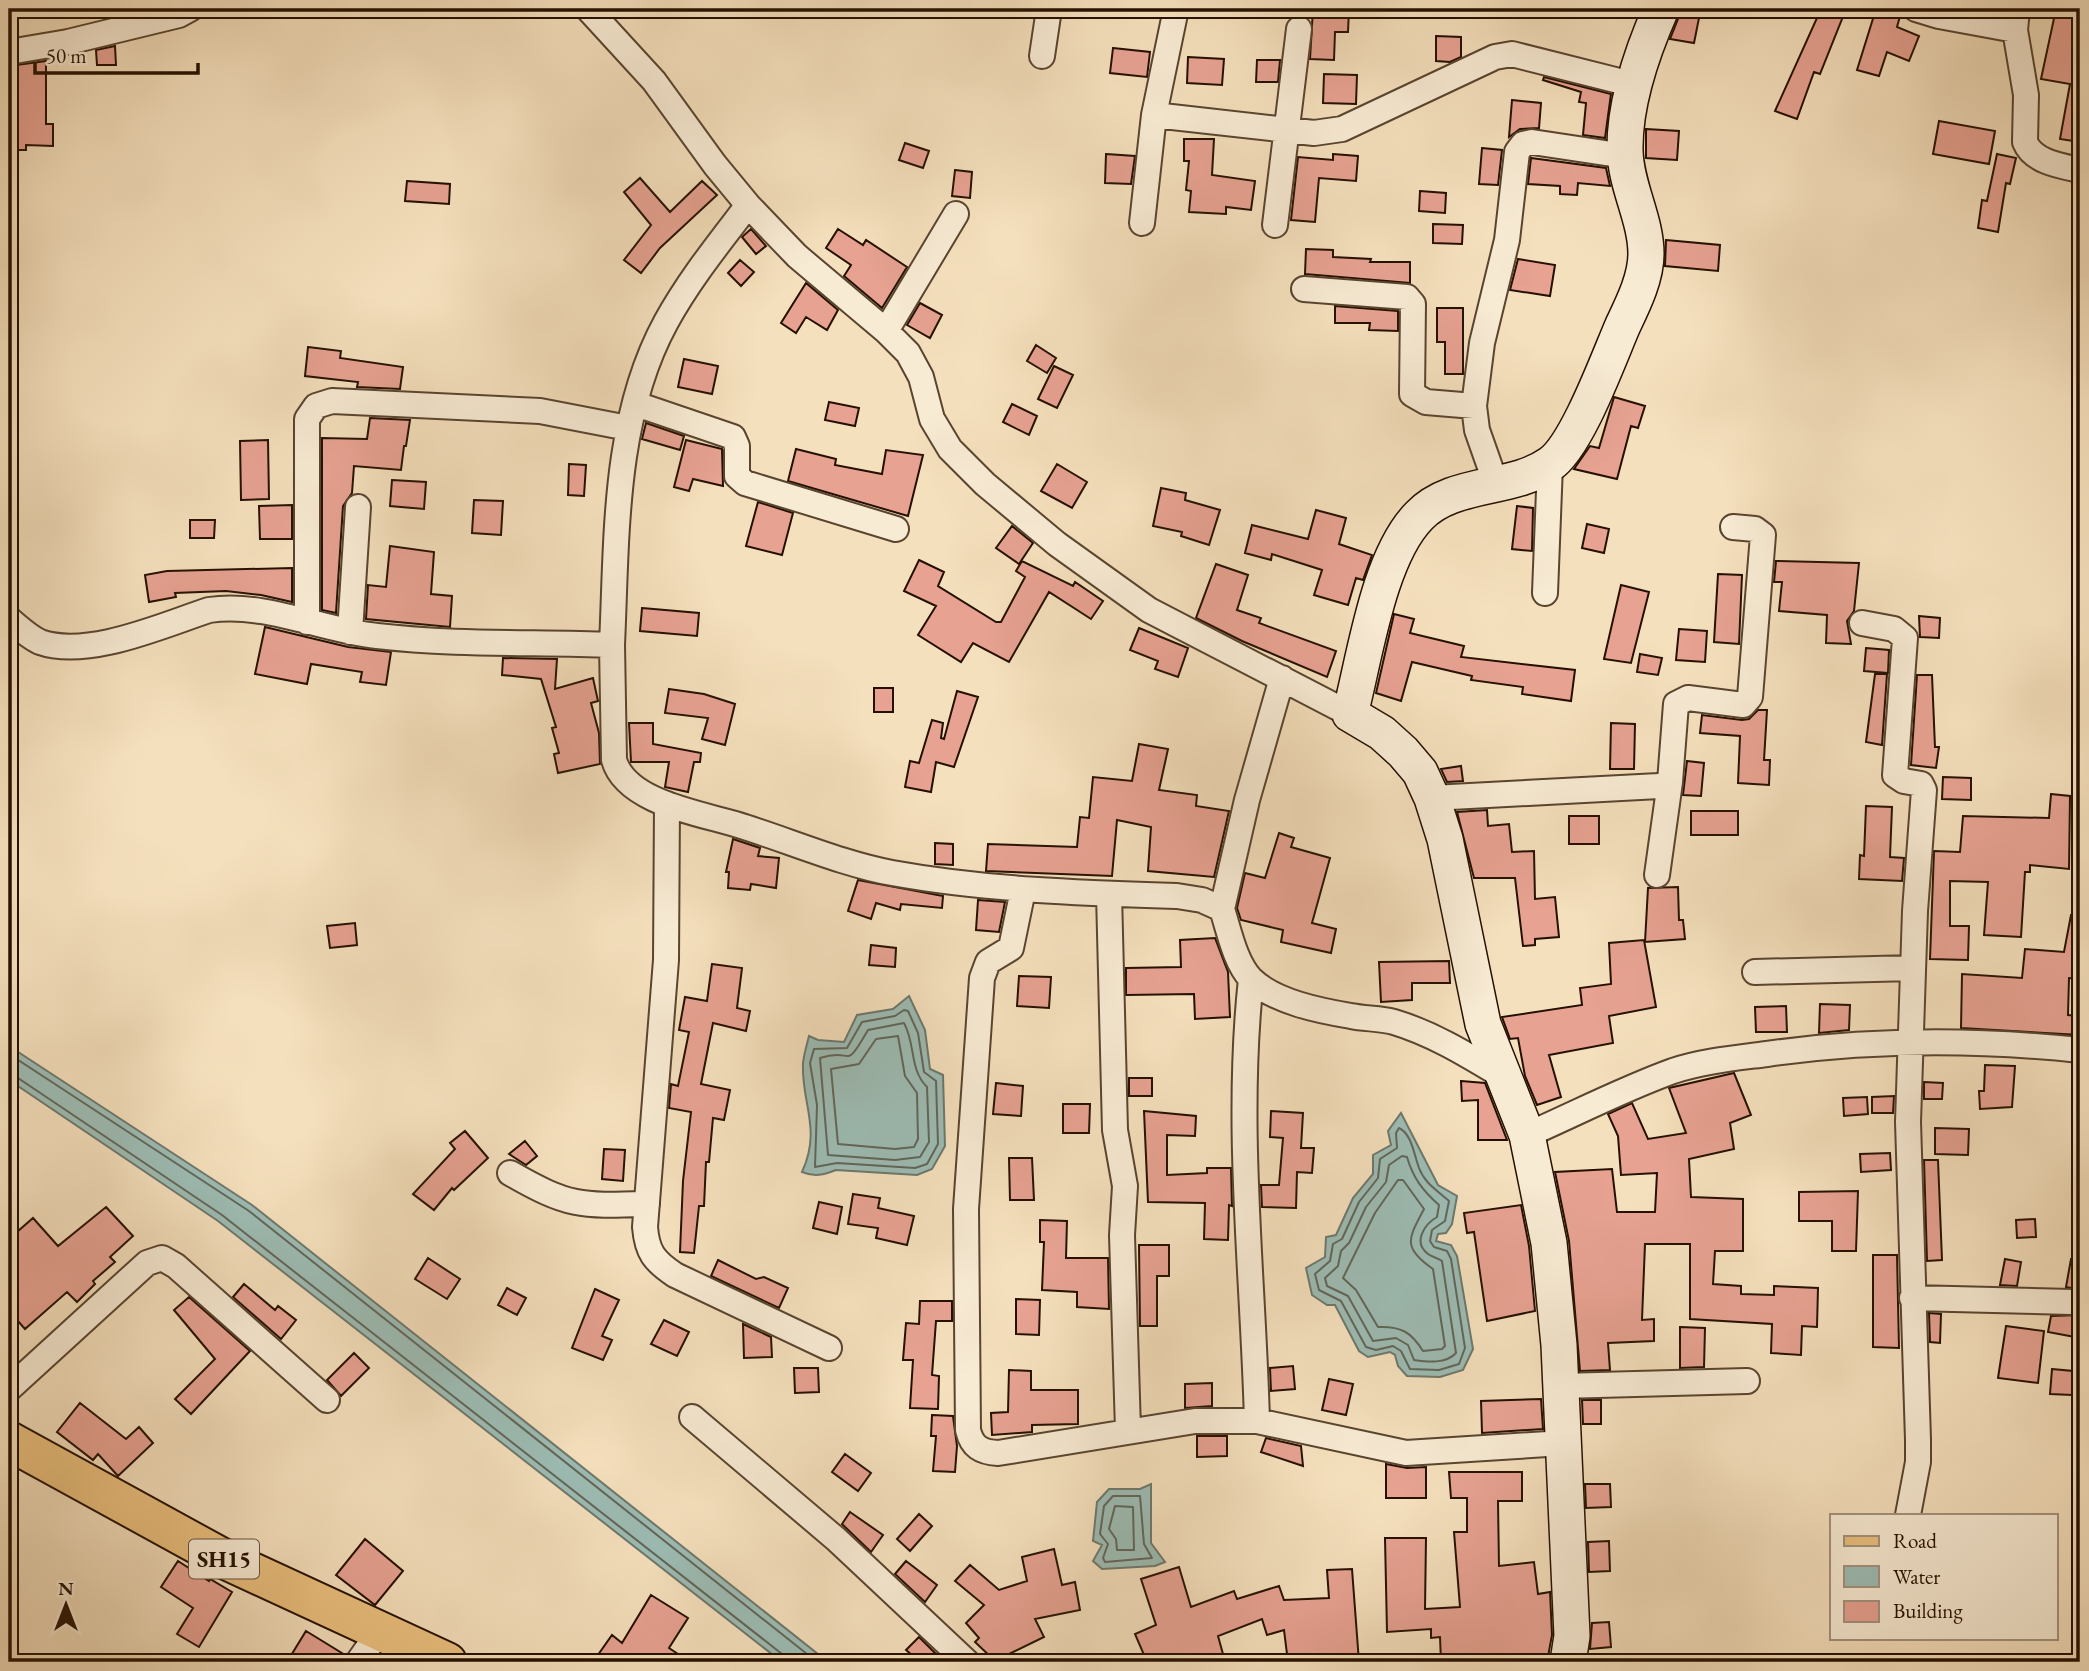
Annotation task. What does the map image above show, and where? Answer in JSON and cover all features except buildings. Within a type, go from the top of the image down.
[{"type":"main road","name":"SH15","points":[[9,1441],[226,1560],[369,1647],[447,1662]]},
{"type":"street","points":[[9,52],[68,42],[179,15],[190,9]]},
{"type":"street","points":[[588,9],[654,81],[715,165],[748,205],[797,256],[908,353],[932,419],[950,449],[985,484],[1058,544],[1149,610],[1382,733],[1404,752],[1420,772],[1432,798],[1445,839],[1483,1024],[1527,1135],[1549,1243],[1561,1386],[1572,1636],[1568,1662]]},
{"type":"street","points":[[1042,56],[1049,9]]},
{"type":"street","points":[[1142,223],[1154,115],[1176,9]]},
{"type":"street","points":[[1350,714],[1388,566],[1398,544],[1421,513],[1448,498],[1550,464],[1566,447],[1576,428],[1625,320],[1644,270],[1646,254],[1625,156],[1626,131],[1648,39],[1661,9]]},
{"type":"street","points":[[1916,9],[1939,16],[2016,19],[2023,69],[2028,150],[2043,159],[2080,170]]},
{"type":"street","points":[[1275,225],[1299,29]]},
{"type":"street","points":[[1154,115],[1314,132],[1355,125],[1409,95],[1504,54],[1522,54],[1635,85]]},
{"type":"street","points":[[1496,484],[1477,430],[1474,406],[1482,343],[1508,230],[1516,159],[1520,147],[1532,142],[1625,156]]},
{"type":"street","points":[[748,205],[691,281],[664,325],[628,428],[621,492],[612,645],[614,760],[618,772],[629,786],[667,804],[890,873],[1023,890],[1177,896],[1202,900],[1222,909]]},
{"type":"street","points":[[886,331],[956,214]]},
{"type":"street","points":[[1304,289],[1407,297],[1413,304],[1412,394],[1426,402],[1474,406]]},
{"type":"street","points":[[307,622],[307,419],[316,406],[332,401],[528,411],[628,428]]},
{"type":"street","points":[[636,404],[733,437],[737,446],[737,476],[745,483],[896,529]]},
{"type":"street","points":[[1545,593],[1550,464]]},
{"type":"street","points":[[350,632],[358,507]]},
{"type":"street","points":[[1657,875],[1670,782],[1676,704],[1688,698],[1743,705],[1750,697],[1763,535],[1755,528],[1733,527]]},
{"type":"street","points":[[9,619],[37,641],[77,646],[229,607],[263,611],[350,632],[407,639],[612,645]]},
{"type":"street","points":[[1863,623],[1894,629],[1905,638],[1895,775],[1904,781],[1921,784],[1924,790],[1913,968],[1908,1122],[1917,1462],[1908,1514]]},
{"type":"street","points":[[1282,678],[1247,800],[1222,909],[1236,952],[1251,979],[1278,995],[1317,1011],[1391,1021],[1416,1029],[1446,1042],[1504,1077]]},
{"type":"street","points":[[1432,798],[1659,786],[1670,782]]},
{"type":"street","points":[[667,804],[666,960],[647,1204],[647,1248],[661,1266],[829,1348]]},
{"type":"street","points":[[1023,890],[1011,948],[988,962],[982,978],[966,1209],[968,1430],[971,1440],[980,1450],[998,1453],[1195,1421],[1257,1421],[1406,1453],[1563,1443]]},
{"type":"street","points":[[1109,894],[1115,1130],[1125,1186],[1122,1235],[1128,1430]]},
{"type":"street","points":[[1755,972],[1913,968]]},
{"type":"street","points":[[1251,979],[1246,1029],[1244,1102],[1257,1421]]},
{"type":"street","points":[[1527,1135],[1674,1071],[1694,1066],[1818,1047],[1912,1041],[1966,1041],[2080,1050]]},
{"type":"street","points":[[510,1173],[561,1201],[577,1204],[647,1204]]},
{"type":"street","points":[[9,1389],[147,1263],[162,1258],[176,1266],[327,1400]]},
{"type":"street","points":[[1912,1298],[2071,1302]]},
{"type":"street","points":[[1561,1386],[1747,1381]]},
{"type":"street","points":[[692,1417],[836,1539],[967,1662]]},
{"type":"water","points":[[909,996],[925,1030],[930,1069],[943,1075],[945,1146],[932,1169],[917,1175],[836,1170],[819,1175],[802,1172],[808,1157],[811,1129],[803,1077],[809,1036],[818,1040],[844,1042],[857,1015],[893,1009]]},
{"type":"water","points":[[9,1046],[252,1205],[828,1662],[782,1662],[218,1221],[9,1080]]},
{"type":"water","points":[[1401,1113],[1438,1185],[1457,1196],[1452,1224],[1446,1233],[1438,1234],[1436,1241],[1451,1245],[1457,1256],[1473,1349],[1463,1370],[1440,1377],[1407,1376],[1398,1366],[1395,1355],[1390,1352],[1368,1357],[1359,1351],[1335,1305],[1327,1305],[1312,1295],[1306,1268],[1325,1257],[1326,1237],[1336,1235],[1353,1198],[1373,1174],[1373,1155],[1391,1145],[1388,1131]]},
{"type":"water","points":[[1151,1484],[1151,1543],[1165,1562],[1155,1566],[1102,1569],[1093,1561],[1102,1545],[1093,1541],[1097,1502],[1109,1489],[1140,1489]]}]
